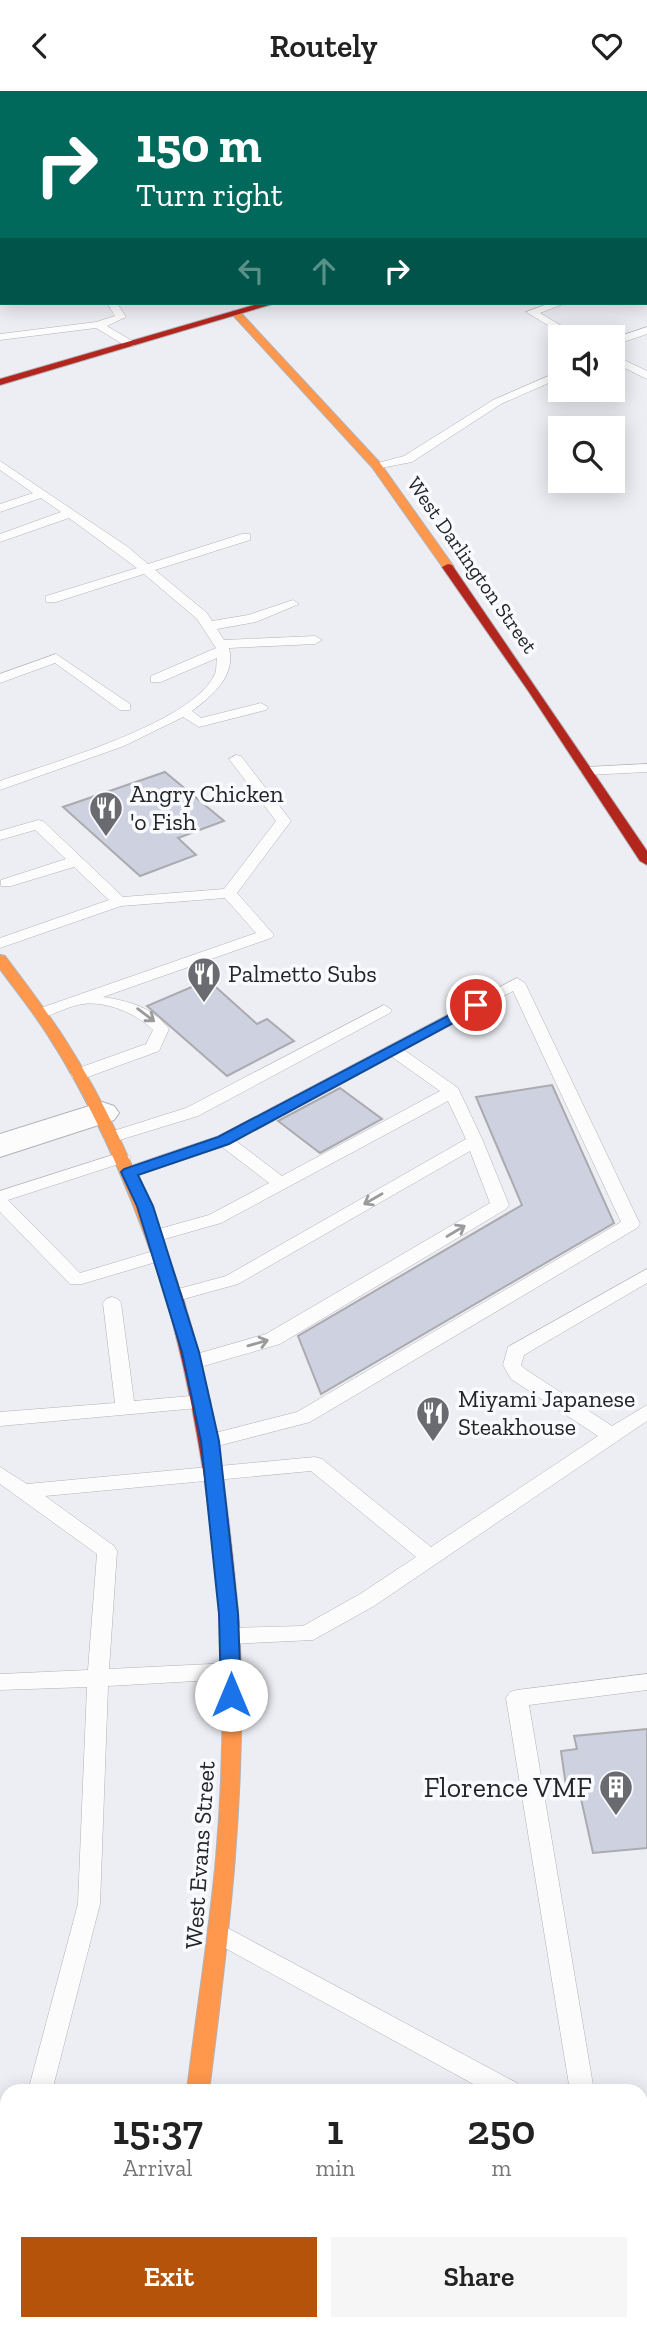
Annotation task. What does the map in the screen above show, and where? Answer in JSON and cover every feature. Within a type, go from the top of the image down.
[{"type":"main road","points":[[0,382],[264,305]]},
{"type":"main road","name":"West Darlington Street","points":[[236,313],[376,465],[646,858]]},
{"type":"main road","name":"West Evans Street","points":[[0,959],[41,1013],[79,1075],[107,1125],[145,1206],[193,1362],[210,1441],[230,1636],[232,1742],[218,1933],[199,2084]]},
{"type":"street","points":[[0,1146],[107,1125]]},
{"type":"lane","points":[[0,337],[98,325],[121,317],[112,305]]},
{"type":"lane","points":[[554,305],[531,312],[554,325]]},
{"type":"lane","points":[[98,325],[130,344]]},
{"type":"lane","points":[[625,338],[647,330]]},
{"type":"lane","points":[[625,364],[647,376]]},
{"type":"lane","points":[[376,465],[408,459],[497,402],[548,379]]},
{"type":"lane","points":[[0,465],[124,550],[202,616],[222,647],[221,675],[185,712],[141,734],[0,786]]},
{"type":"lane","points":[[0,493],[14,503]]},
{"type":"lane","points":[[0,508],[43,494]]},
{"type":"lane","points":[[0,538],[71,513]]},
{"type":"lane","points":[[51,599],[246,537]]},
{"type":"lane","points":[[208,626],[251,619],[293,604]]},
{"type":"lane","points":[[156,679],[222,647],[315,640]]},
{"type":"lane","points":[[0,679],[56,658],[125,707]]},
{"type":"lane","points":[[185,712],[199,723],[261,707]]},
{"type":"lane","points":[[0,943],[119,902],[229,893],[284,821],[236,759]]},
{"type":"lane","points":[[587,771],[647,768]]},
{"type":"lane","points":[[0,837],[38,824],[119,902]]},
{"type":"lane","points":[[6,883],[76,861]]},
{"type":"lane","points":[[41,1013],[266,935],[229,893]]},
{"type":"lane","points":[[160,1255],[76,1280],[0,1200],[224,1140],[517,983],[631,1224],[303,1417],[210,1441]]},
{"type":"lane","points":[[79,1075],[153,1047],[161,1029],[151,1017],[138,1008],[82,998]]},
{"type":"lane","points":[[107,1125],[192,1112],[384,1010]]},
{"type":"lane","points":[[193,1362],[273,1339],[500,1205],[475,1141],[452,1093],[393,1049]]},
{"type":"lane","points":[[154,1236],[215,1219],[452,1093]]},
{"type":"lane","points":[[224,1140],[281,1184]]},
{"type":"lane","points":[[173,1296],[232,1280],[475,1141]]},
{"type":"lane","points":[[612,1436],[518,1374],[512,1364],[515,1352],[647,1275]]},
{"type":"lane","points":[[113,1303],[125,1408]]},
{"type":"lane","points":[[0,1419],[202,1402]]},
{"type":"lane","points":[[230,1636],[306,1634],[368,1600],[647,1412]]},
{"type":"lane","points":[[24,1491],[314,1464],[431,1557]]},
{"type":"lane","points":[[0,1474],[107,1551],[98,1678],[89,1904],[42,2084]]},
{"type":"lane","points":[[0,1681],[231,1671]]},
{"type":"lane","points":[[581,2084],[517,1698],[647,1682]]},
{"type":"lane","points":[[218,1933],[495,2084]]},
{"type":"building","points":[[165,772],[224,821],[178,838],[196,855],[140,876],[63,807]]},
{"type":"building","points":[[208,980],[257,1024],[267,1019],[294,1041],[227,1076],[147,1006]]},
{"type":"building","points":[[552,1085],[614,1223],[321,1394],[298,1336],[522,1205],[476,1097]]},
{"type":"building","points":[[340,1088],[382,1119],[320,1153],[278,1121]]},
{"type":"building","name":"Florence VMF","points":[[647,1729],[647,1848],[593,1853],[578,1785],[566,1786],[561,1751],[577,1749],[574,1736]]},
{"type":"traffic: slow","points":[[236,313],[376,465],[448,567]]},
{"type":"traffic: slow","points":[[0,959],[55,1035],[94,1104],[136,1192],[170,1284]]},
{"type":"traffic: slow","points":[[199,2084],[220,1917],[230,1800],[233,1741],[230,1624]]},
{"type":"traffic: jam","points":[[0,382],[264,305]]},
{"type":"traffic: jam","points":[[448,567],[647,861]]},
{"type":"traffic: jam","points":[[170,1284],[183,1326],[210,1452],[230,1624]]},
{"type":"place","name":"Angry Chicken 'o Fish","points":[[106,838]]},
{"type":"place","name":"Palmetto Subs","points":[[204,1004]]},
{"type":"place","name":"Miyami Japanese Steakhouse","points":[[433,1443]]},
{"type":"place","name":"Florence VMF","points":[[616,1817]]},
{"type":"route","points":[[231,1695],[229,1614],[210,1441],[191,1352],[145,1206],[129,1172],[224,1140],[476,1005]]}]
